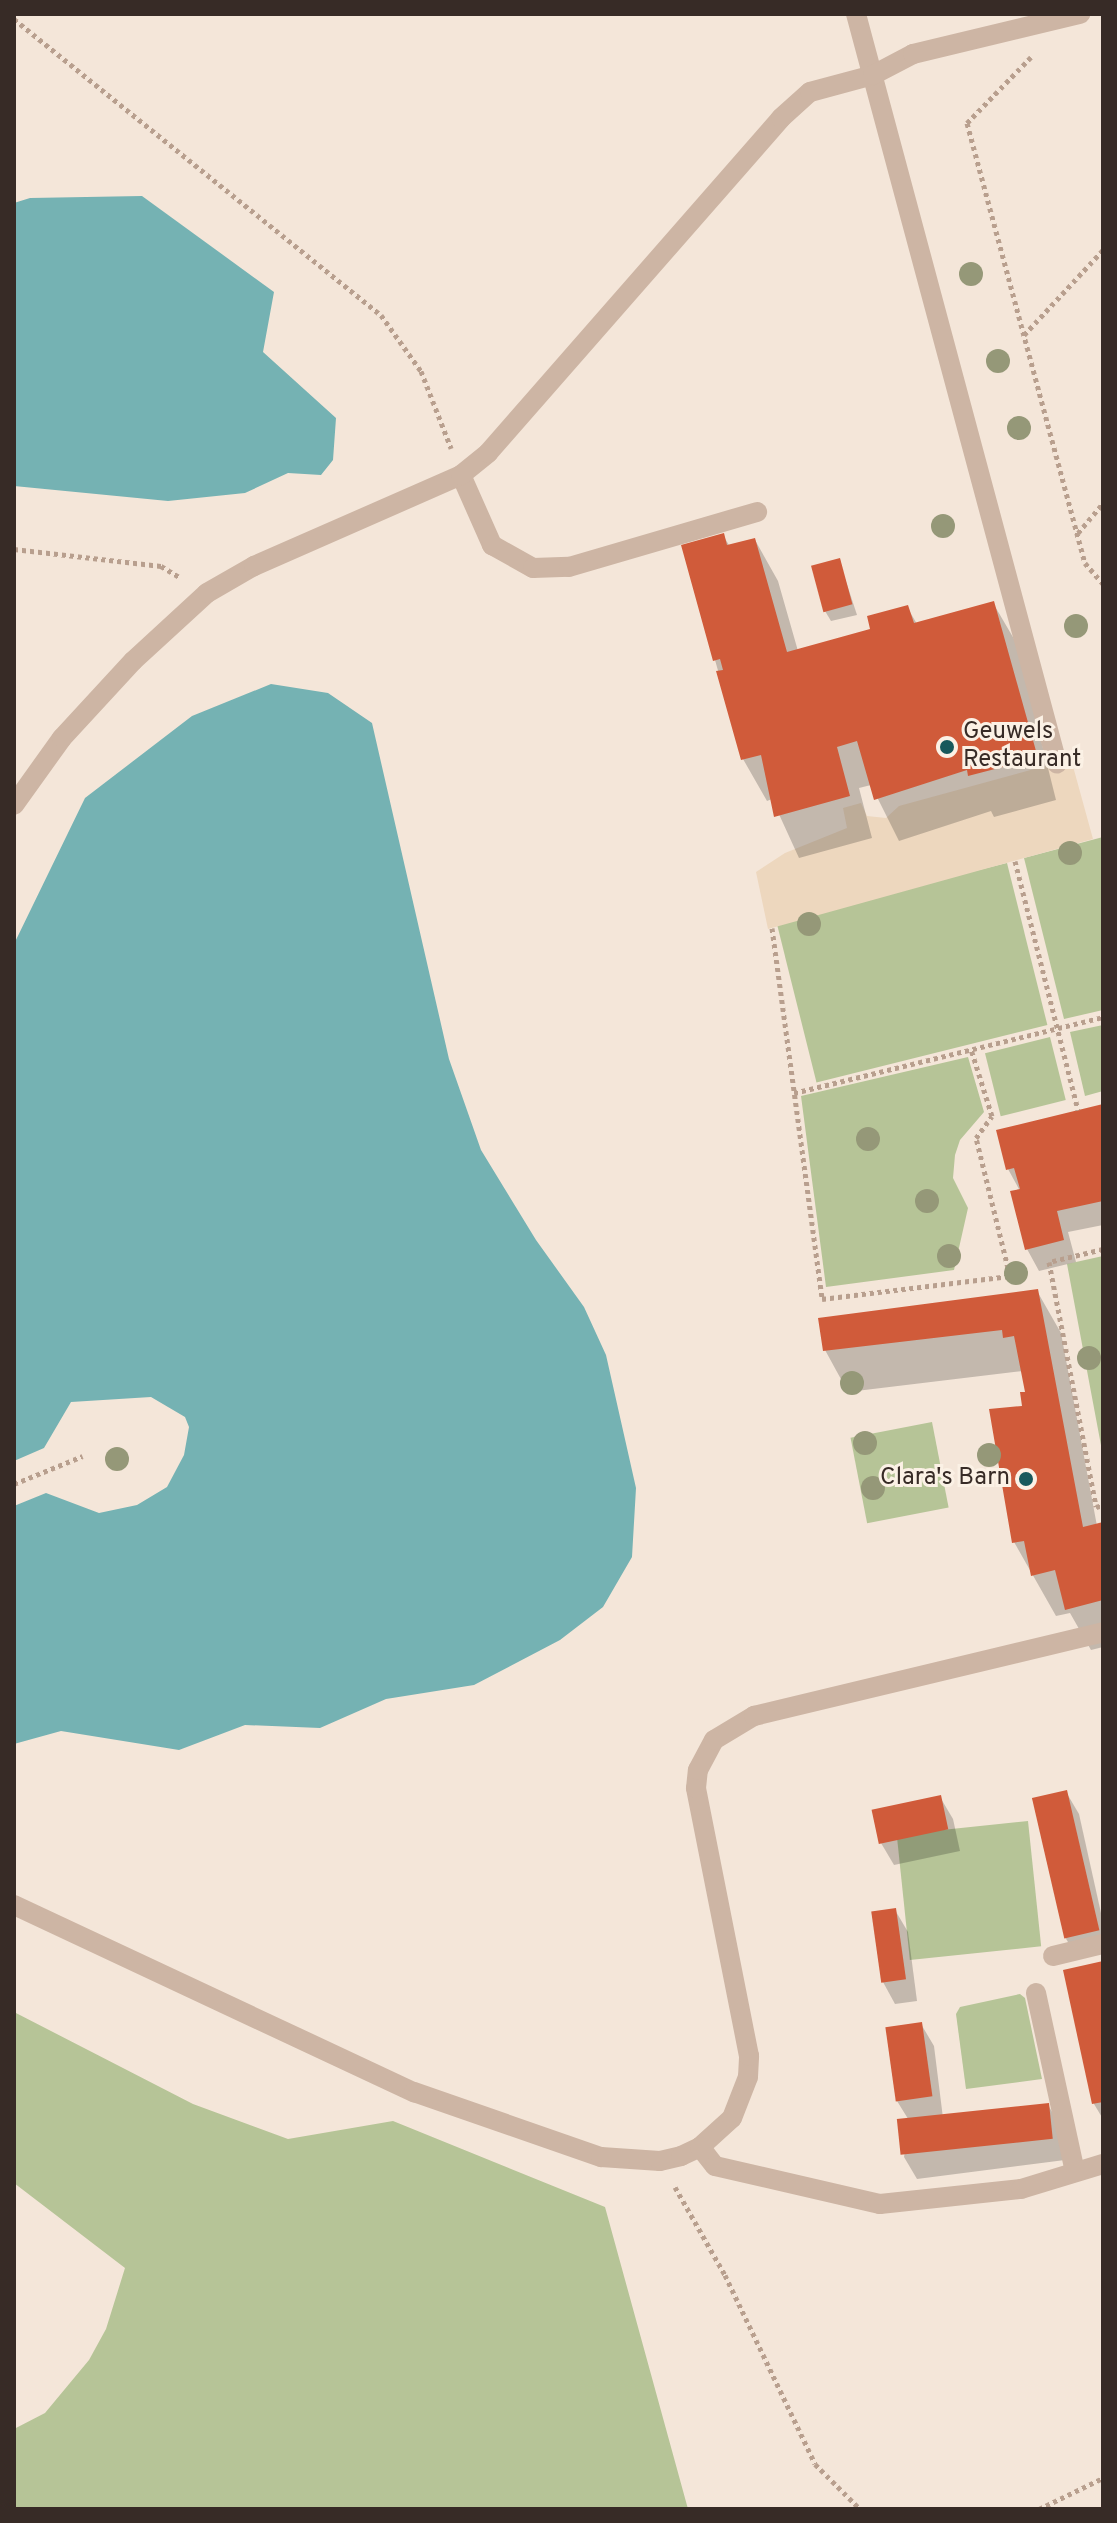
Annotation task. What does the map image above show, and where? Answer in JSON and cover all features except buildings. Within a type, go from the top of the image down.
[{"type":"lane","points":[[856,14],[1057,763]]},
{"type":"lane","points":[[14,805],[62,738],[133,661],[207,593],[254,566],[461,475],[488,453],[781,118],[810,92],[873,75],[913,54],[1080,14]]},
{"type":"lane","points":[[461,475],[492,545],[533,568],[569,567],[757,512]]},
{"type":"lane","points":[[14,1905],[414,2092],[555,2144],[601,2157],[660,2161],[700,2147],[732,2118],[742,2099],[749,2056],[696,1788],[698,1770],[714,1740],[754,1716],[1103,1632]]},
{"type":"lane","points":[[1053,1956],[1103,1944]]},
{"type":"lane","points":[[1036,1993],[1075,2172]]},
{"type":"lane","points":[[700,2147],[715,2166],[880,2204],[1021,2189],[1103,2164]]},
{"type":"path","points":[[14,19],[381,315],[421,371],[461,475]]},
{"type":"path","points":[[1041,24],[1046,42],[967,123],[1085,563],[1103,584]]},
{"type":"path","points":[[1024,336],[1103,250]]},
{"type":"path","points":[[1077,533],[1103,503]]},
{"type":"path","points":[[14,549],[161,566],[207,593]]},
{"type":"path","points":[[1015,861],[1078,1110]]},
{"type":"path","points":[[772,928],[822,1299],[1010,1276],[976,1138],[992,1116],[971,1049]]},
{"type":"path","points":[[794,1093],[1103,1017]]},
{"type":"path","points":[[1103,1249],[1049,1262],[1096,1507],[1103,1505]]},
{"type":"path","points":[[14,1484],[83,1456]]},
{"type":"path","points":[[660,2161],[725,2275],[815,2464],[860,2509]]},
{"type":"path","points":[[1039,2509],[1103,2478]]},
{"type":"green space","points":[[1103,837],[1103,1010],[1064,1019],[1024,858]]},
{"type":"green space","points":[[1007,863],[1047,1025],[816,1083],[776,921]]},
{"type":"green space","points":[[1103,1025],[1103,1091],[1085,1096],[1070,1032]]},
{"type":"green space","points":[[1050,1037],[1066,1100],[1001,1116],[985,1053]]},
{"type":"green space","points":[[968,1057],[984,1112],[960,1140],[955,1155],[953,1178],[968,1208],[954,1270],[826,1287],[801,1096]]},
{"type":"green space","points":[[1103,1256],[1103,1456],[1067,1264]]},
{"type":"green space","points":[[932,1422],[949,1507],[867,1523],[851,1438]]},
{"type":"green space","points":[[1028,1821],[1041,1946],[910,1960],[897,1835]]},
{"type":"green space","points":[[1020,1994],[1025,1998],[1042,2079],[966,2089],[956,2014],[960,2007]]},
{"type":"green space","points":[[14,2012],[193,2104],[288,2139],[393,2121],[605,2207],[688,2509],[14,2509],[14,2429],[45,2413],[89,2360],[106,2329],[125,2268],[14,2183]]},
{"type":"shaded area","points":[[1071,759],[1093,839],[768,929],[756,872],[785,853],[847,828],[843,808],[861,803],[867,816],[886,818],[899,806]]},
{"type":"water","points":[[142,196],[274,292],[263,352],[336,418],[333,460],[321,475],[288,473],[245,493],[168,501],[14,486],[14,203],[30,198]]},
{"type":"water","points":[[271,684],[328,693],[372,723],[449,1059],[481,1150],[536,1240],[584,1307],[606,1355],[636,1488],[632,1557],[603,1607],[560,1640],[474,1685],[386,1699],[320,1728],[245,1725],[179,1750],[61,1731],[14,1744],[14,1506],[46,1493],[99,1513],[137,1505],[167,1487],[184,1455],[189,1427],[185,1417],[151,1397],[71,1402],[44,1448],[14,1461],[14,944],[85,798],[192,716]]},
{"type":"place","name":"Geuwels Restaurant","points":[[947,747]]},
{"type":"place","name":"Clara's Barn","points":[[1026,1479]]}]
